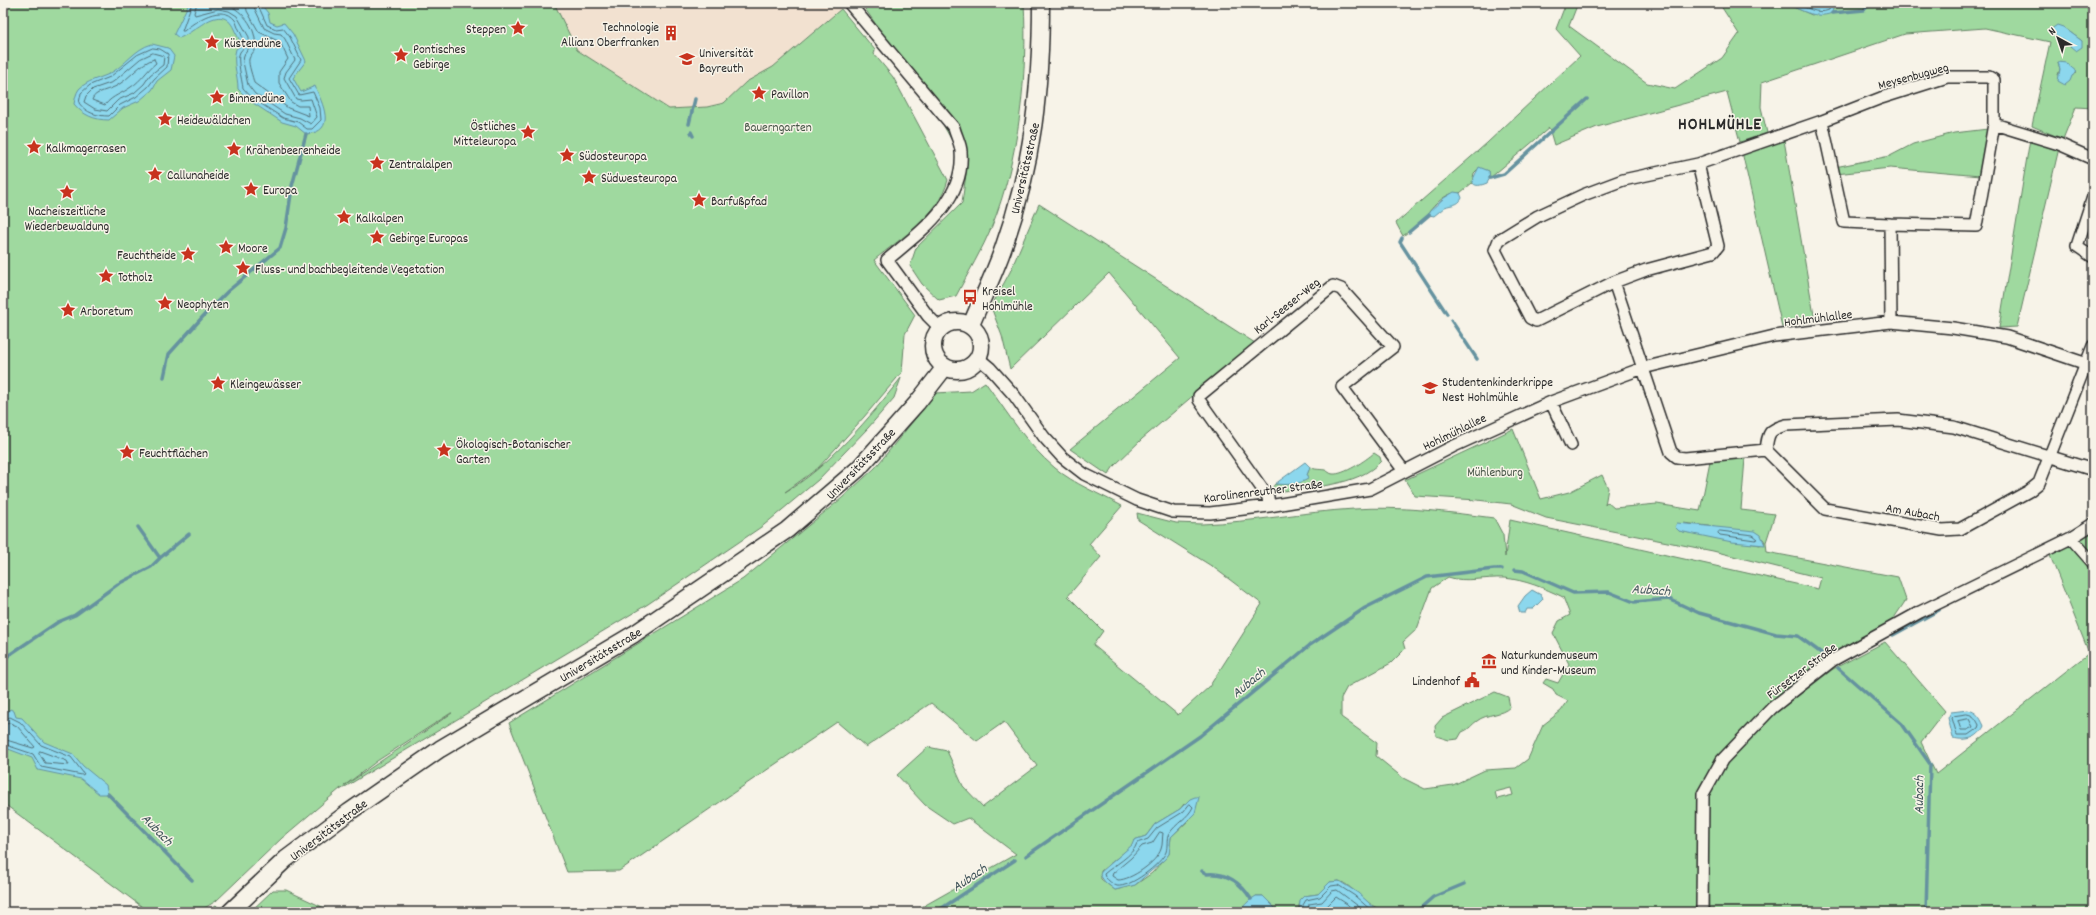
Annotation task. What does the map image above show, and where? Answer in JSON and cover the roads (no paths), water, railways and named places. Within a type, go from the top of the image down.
[{"type":"main road","name":"Universitätsstraße","points":[[971,325],[1005,244],[1020,199],[1035,122],[1041,47],[1041,3]]},
{"type":"main road","points":[[958,321],[971,325],[980,337],[981,351],[978,358],[974,364],[960,370],[945,367],[939,362],[933,349],[936,334],[940,328],[952,322],[958,321]]},
{"type":"main road","name":"Universitätsstraße","points":[[230,912],[286,859],[348,812],[440,749],[634,634],[787,530],[858,469],[917,402],[945,367]]},
{"type":"street","points":[[849,3],[954,128],[962,151],[960,170],[954,192],[945,207],[919,233],[887,260],[928,316],[940,328]]},
{"type":"street","name":"Meysenbugweg","points":[[1614,282],[1536,321],[1530,318],[1495,250],[1499,240],[1538,216],[1583,195],[1623,180],[1698,164],[1822,121],[1881,98],[1947,77],[1989,77],[1994,80],[1994,124],[1976,226],[1844,222],[1822,121]]},
{"type":"street","points":[[1994,124],[2059,144],[2093,159]]},
{"type":"street","points":[[1698,164],[1718,246],[1713,252],[1646,270],[1614,282],[1671,452],[1677,457],[1685,458],[1766,450],[1767,436],[1774,429],[1786,425],[1898,420],[1954,427],[2090,469]]},
{"type":"street","points":[[2093,197],[2077,246],[2093,257]]},
{"type":"street","points":[[1890,224],[1891,322]]},
{"type":"street","name":"Karl-Seeser-Weg","points":[[1269,506],[1268,497],[1199,400],[1199,396],[1333,286],[1341,289],[1392,347],[1342,387],[1404,471]]},
{"type":"street","name":"Hohlmühlallee","points":[[1370,489],[1481,433],[1551,402],[1642,368],[1774,336],[1891,322],[1989,333],[2089,364]]},
{"type":"street","name":"Am Aubach","points":[[1766,450],[1825,509],[1942,530],[1960,529],[2029,491],[2039,483],[2089,364],[2093,346]]},
{"type":"street","name":"Karolinenreuther Straße","points":[[978,358],[990,368],[1014,395],[1044,437],[1062,457],[1084,474],[1137,500],[1173,512],[1210,513],[1269,506],[1370,489]]},
{"type":"street","points":[[1551,402],[1571,445]]},
{"type":"street","name":"Fürsetzer Straße","points":[[1702,912],[1703,794],[1722,760],[1772,708],[1833,660],[1920,612],[2071,538],[2093,524]]},
{"type":"street","points":[[2071,538],[2093,563]]},
{"type":"water","points":[[189,3],[260,3],[268,13],[270,22],[277,25],[284,23],[293,34],[306,61],[293,78],[301,92],[315,86],[324,108],[325,122],[322,128],[316,132],[306,134],[296,126],[282,122],[250,101],[238,89],[235,54],[236,49],[240,46],[240,43],[229,21],[222,18],[215,18],[207,21],[179,38],[174,34]]},
{"type":"water","points":[[1784,3],[1833,3],[1834,5],[1832,13],[1820,15],[1808,13]]},
{"type":"water","points":[[2057,25],[2063,27],[2082,41],[2082,47],[2076,51],[2056,36],[2050,30]]},
{"type":"water","points":[[152,44],[168,48],[174,56],[171,70],[157,81],[152,90],[139,101],[123,108],[109,120],[89,116],[74,104],[77,92],[82,86],[109,74],[135,53]]},
{"type":"water","points":[[2058,62],[2066,63],[2077,72],[2065,85],[2058,81],[2060,69]]},
{"type":"water","points":[[1479,167],[1489,171],[1490,178],[1487,183],[1474,185],[1472,181]]},
{"type":"water","points":[[1454,192],[1460,193],[1462,198],[1459,202],[1445,207],[1434,216],[1429,215],[1429,212],[1444,198]]},
{"type":"water","points":[[1305,462],[1310,467],[1307,475],[1308,479],[1292,484],[1275,484]]},
{"type":"water","points":[[1677,523],[1755,531],[1761,535],[1765,545],[1732,542],[1679,531],[1675,527]]},
{"type":"water","points":[[1532,590],[1541,595],[1543,599],[1533,609],[1527,609],[1525,613],[1520,613],[1518,606],[1525,596]]},
{"type":"water","points":[[10,709],[14,711],[16,717],[22,718],[44,742],[73,754],[83,766],[106,785],[108,794],[99,794],[81,779],[38,770],[32,758],[3,747],[3,717]]},
{"type":"water","points":[[1968,710],[1978,715],[1984,726],[1978,734],[1971,738],[1953,738],[1948,718],[1951,712]]},
{"type":"water","points":[[1199,797],[1195,813],[1171,837],[1169,854],[1165,859],[1135,885],[1115,890],[1105,882],[1100,875],[1101,872],[1132,845],[1134,840],[1146,836],[1155,824],[1180,809],[1190,799]]},
{"type":"water","points":[[1339,881],[1358,893],[1378,911],[1384,912],[1299,912],[1300,900],[1304,896],[1318,894],[1330,882]]},
{"type":"water","points":[[1256,896],[1263,896],[1279,912],[1237,912]]},
{"type":"waterway","points":[[1832,13],[1864,10],[1870,3]]},
{"type":"waterway","points":[[689,124],[695,99]]},
{"type":"waterway","points":[[1490,178],[1504,174],[1587,99]]},
{"type":"waterway","points":[[691,132],[693,136]]},
{"type":"waterway","points":[[292,186],[306,134]]},
{"type":"waterway","points":[[212,307],[228,291],[280,248],[286,228],[291,194]]},
{"type":"waterway","points":[[1409,232],[1429,215]]},
{"type":"waterway","points":[[1402,238],[1400,242],[1447,314]]},
{"type":"waterway","points":[[164,377],[169,354],[208,311]]},
{"type":"waterway","points":[[1451,320],[1477,359]]},
{"type":"waterway","points":[[3,661],[9,655],[58,622],[75,615],[118,584],[151,567],[160,558],[138,527]]},
{"type":"waterway","points":[[160,558],[189,534]]},
{"type":"waterway","name":"Aubach","points":[[1026,856],[1200,736],[1310,645],[1365,608],[1427,577],[1502,569]]},
{"type":"waterway","name":"Aubach","points":[[1514,570],[1523,571],[1573,593],[1609,592],[1634,602],[1669,599],[1699,613],[1776,634],[1798,636],[1828,658]]},
{"type":"waterway","points":[[1893,635],[1939,610]]},
{"type":"waterway","name":"Aubach","points":[[1838,668],[1902,724],[1930,764],[1926,912]]},
{"type":"waterway","name":"Aubach","points":[[108,794],[192,880]]},
{"type":"waterway","name":"Aubach","points":[[936,912],[1015,860]]},
{"type":"waterway","points":[[1202,871],[1207,874],[1227,877],[1243,888],[1251,899]]},
{"type":"waterway","points":[[1416,912],[1433,897],[1464,884]]},
{"type":"place","name":"Steppen","points":[[518,28]]},
{"type":"place","name":"Technologie Allianz Oberfranken","points":[[671,33]]},
{"type":"place","name":"Küstendüne","points":[[212,42]]},
{"type":"place","name":"Pontisches Gebirge","points":[[401,55]]},
{"type":"place","name":"Universität Bayreuth","points":[[687,59]]},
{"type":"place","name":"Pavillon","points":[[759,93]]},
{"type":"place","name":"Binnendüne","points":[[217,97]]},
{"type":"place","name":"Heidewäldchen","points":[[165,119]]},
{"type":"place","name":"Östliches Mitteleuropa","points":[[528,132]]},
{"type":"place","name":"Kalkmagerrasen","points":[[34,147]]},
{"type":"place","name":"Krähenbeerenheide","points":[[234,149]]},
{"type":"place","name":"Südosteuropa","points":[[567,155]]},
{"type":"place","name":"Zentralalpen","points":[[377,163]]},
{"type":"place","name":"Callunaheide","points":[[155,174]]},
{"type":"place","name":"Südwesteuropa","points":[[589,177]]},
{"type":"place","name":"Europa","points":[[251,189]]},
{"type":"place","name":"Nacheiszeitliche Wiederbewaldung","points":[[67,192]]},
{"type":"place","name":"Barfußpfad","points":[[699,200]]},
{"type":"place","name":"Kalkalpen","points":[[344,217]]},
{"type":"place","name":"Gebirge Europas","points":[[377,237]]},
{"type":"place","name":"Moore","points":[[226,247]]},
{"type":"place","name":"Feuchtheide","points":[[188,254]]},
{"type":"place","name":"Fluss- und bachbegleitende Vegetation","points":[[243,268]]},
{"type":"place","name":"Totholz","points":[[106,276]]},
{"type":"place","name":"Kreisel Hohlmühle","points":[[970,297]]},
{"type":"place","name":"Neophyten","points":[[165,303]]},
{"type":"place","name":"Arboretum","points":[[68,310]]},
{"type":"place","name":"Kleingewässer","points":[[218,383]]},
{"type":"place","name":"Studentenkinderkrippe Nest Hohlmühle","points":[[1430,388]]},
{"type":"place","name":"Ökologisch-Botanischer Garten","points":[[444,450]]},
{"type":"place","name":"Feuchtflächen","points":[[127,452]]},
{"type":"place","name":"Naturkundemuseum und Kinder-Museum","points":[[1489,661]]},
{"type":"place","name":"Lindenhof","points":[[1472,680]]},
{"type":"district","name":"HOHLMÜHLE","points":[[1720,123]]},
{"type":"park label","name":"Bauerngarten","points":[[778,126]]},
{"type":"park label","name":"Mühlenburg","points":[[1495,471]]}]
